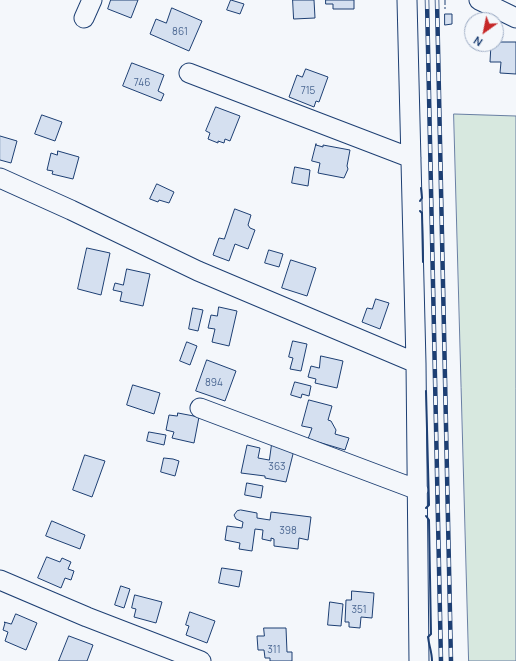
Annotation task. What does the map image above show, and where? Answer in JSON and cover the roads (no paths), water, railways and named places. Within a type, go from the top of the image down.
[{"type":"street","points":[[84,18],[92,0]]},
{"type":"street","points":[[407,0],[416,363],[420,661]]},
{"type":"street","points":[[479,0],[516,18]]},
{"type":"street","points":[[189,73],[411,158]]},
{"type":"street","points":[[0,178],[198,271],[416,363]]},
{"type":"street","points":[[200,408],[418,490]]},
{"type":"street","points":[[0,580],[87,617],[201,661]]},
{"type":"railway","points":[[427,0],[441,661]]},
{"type":"railway","points":[[437,0],[451,661]]}]
